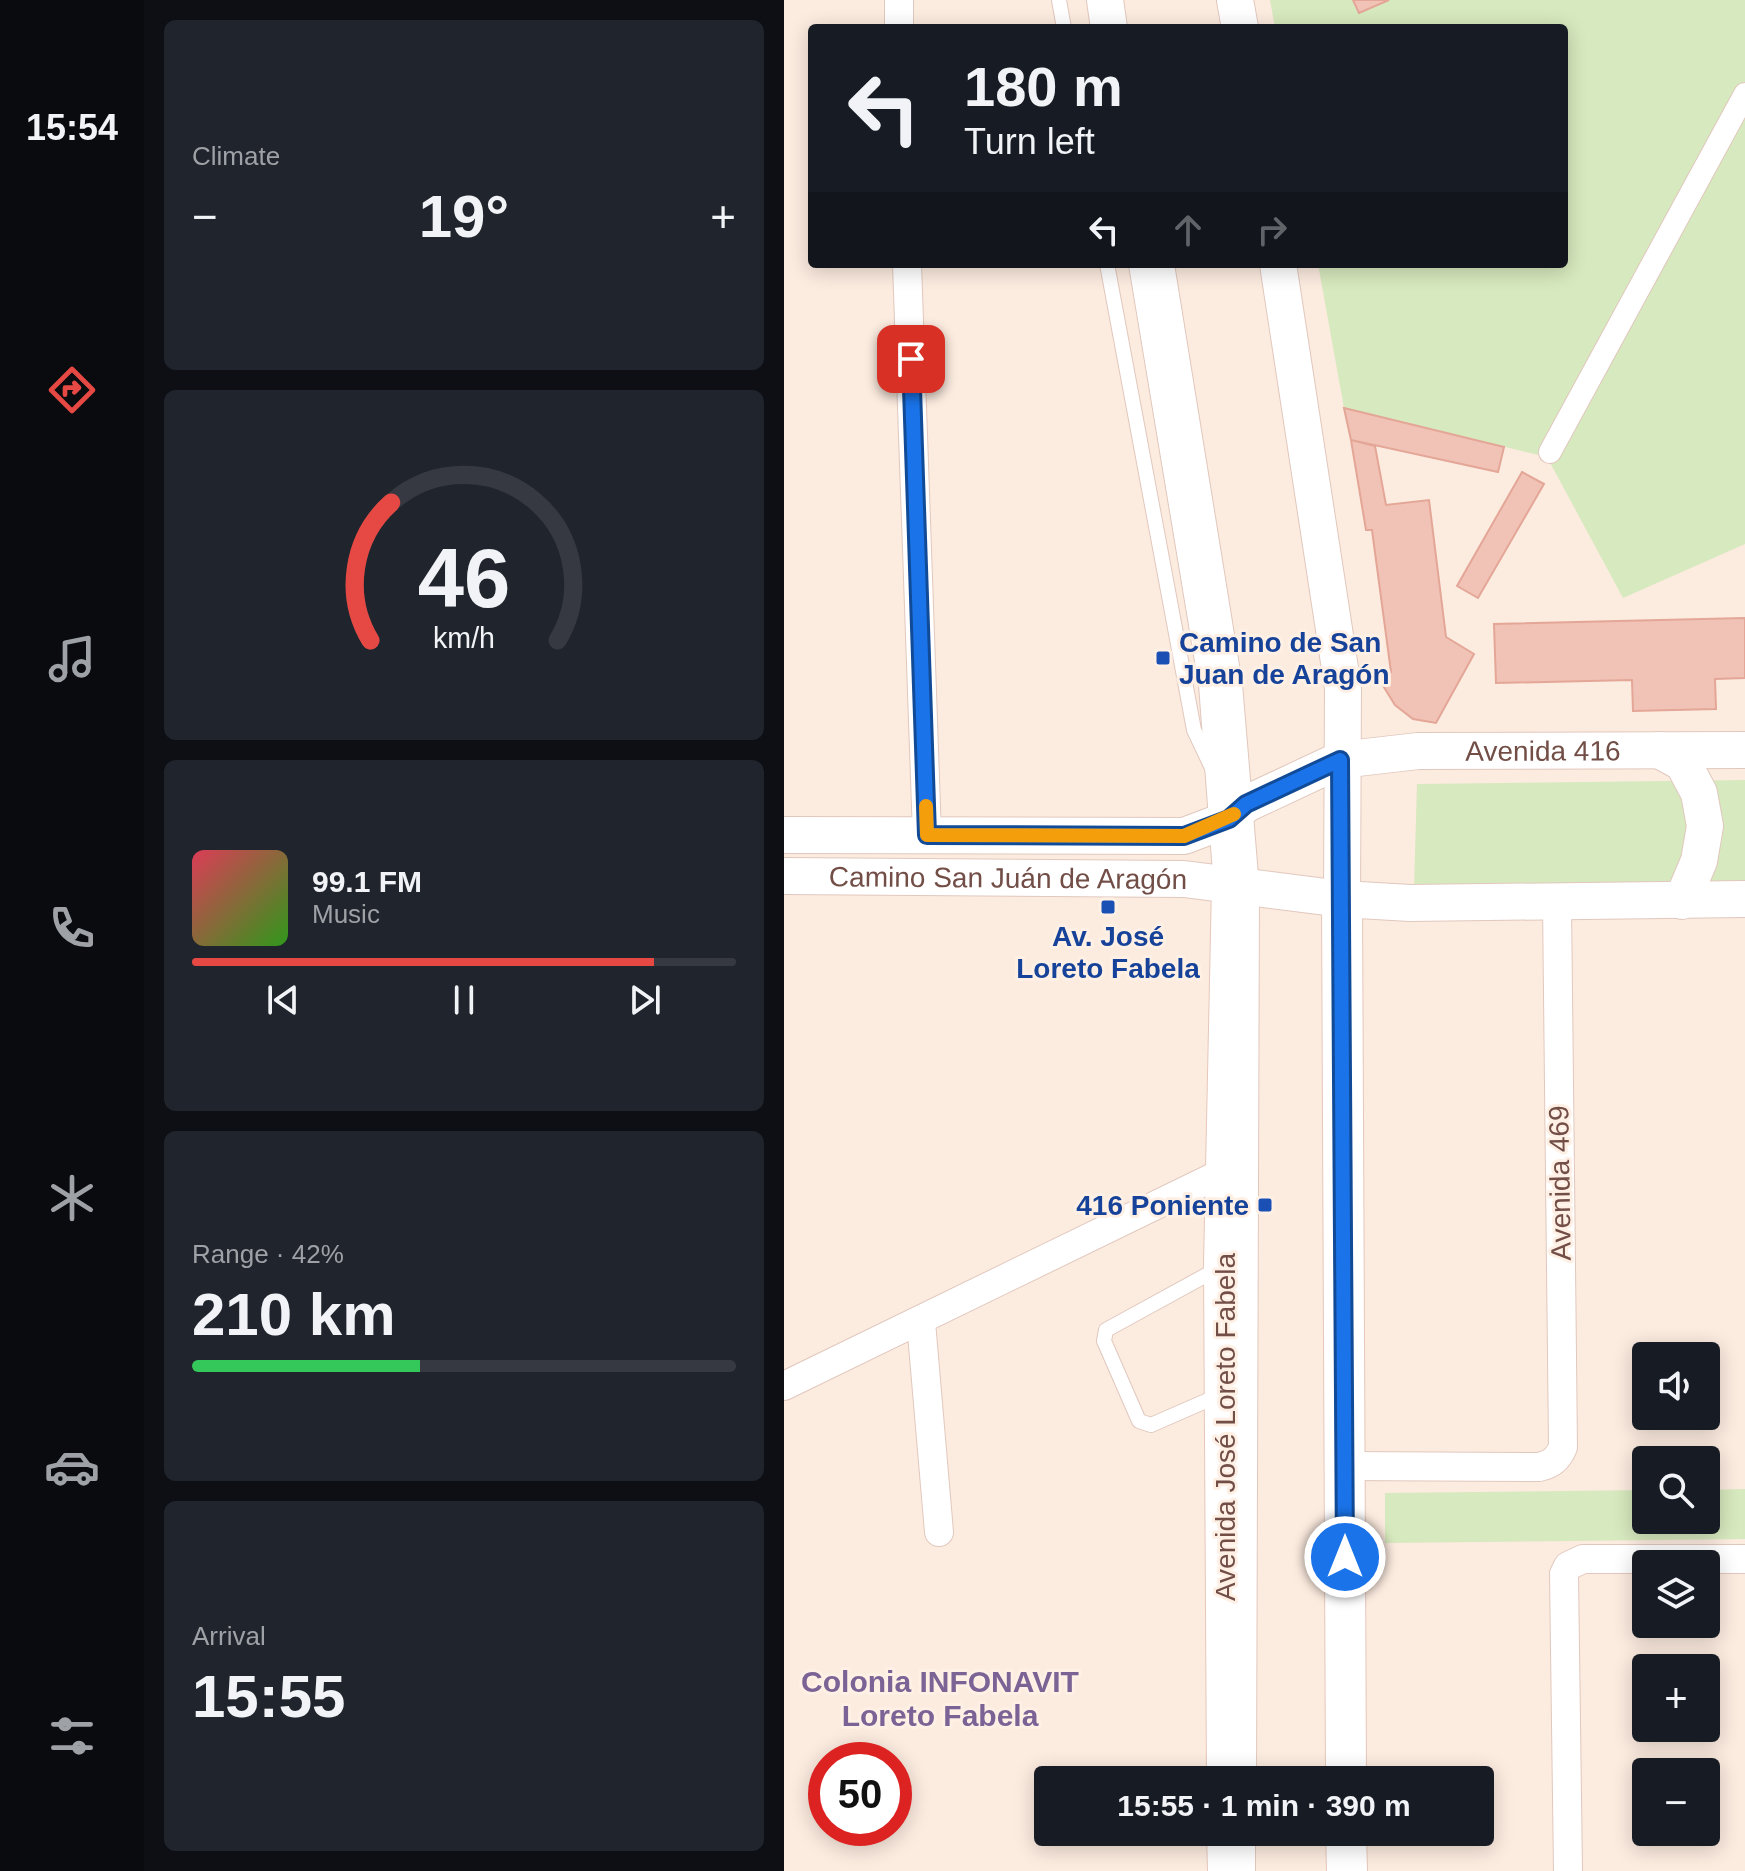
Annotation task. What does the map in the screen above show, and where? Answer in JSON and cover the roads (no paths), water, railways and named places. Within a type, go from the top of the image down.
[{"type":"main road","name":"Avenida José Loreto Fabela","points":[[1227,1766],[1224,1265],[1226,1171],[1242,886]]},
{"type":"main road","points":[[1342,899],[1346,1766]]},
{"type":"main road","points":[[1227,1846],[1228,1871]]},
{"type":"main road","points":[[1346,1846],[1347,1871]]},
{"type":"street","points":[[899,0],[899,24]]},
{"type":"street","points":[[1105,0],[1108,24]]},
{"type":"street","points":[[1235,0],[1239,24]]},
{"type":"street","points":[[1550,452],[1745,94]]},
{"type":"street","points":[[907,268],[927,835]]},
{"type":"street","name":"Avenida José Loreto Fabela","points":[[1148,268],[1217,684],[1242,886]]},
{"type":"street","points":[[1279,268],[1343,688],[1340,760],[1342,899],[1557,903],[1745,899]]},
{"type":"street","points":[[1659,750],[1683,763],[1699,793],[1705,826],[1699,861],[1682,901]]},
{"type":"street","name":"Avenida 416","points":[[1234,807],[1340,760],[1418,751],[1745,750]]},
{"type":"street","name":"Camino San Juán de Aragón","points":[[784,835],[1184,836],[1234,807]]},
{"type":"street","points":[[992,835],[992,878]]},
{"type":"street","points":[[868,837],[870,878]]},
{"type":"street","name":"Camino San Juán de Aragón","points":[[784,876],[1184,879],[1342,899]]},
{"type":"street","name":"Avenida 469","points":[[1344,1466],[1539,1467],[1556,1460],[1563,1447],[1557,903]]},
{"type":"street","points":[[784,1386],[1226,1171]]},
{"type":"street","points":[[921,1322],[939,1532]]},
{"type":"street","points":[[1568,1871],[1563,1583],[1568,1566],[1583,1559],[1745,1559]]},
{"type":"lane","points":[[1059,0],[1063,24]]},
{"type":"lane","points":[[1108,268],[1194,730],[1234,807]]},
{"type":"lane","points":[[1168,268],[1235,684],[1234,807]]},
{"type":"lane","points":[[1242,886],[1249,1766]]},
{"type":"lane","points":[[1224,1265],[1106,1330],[1104,1341],[1139,1421],[1151,1425],[1225,1393]]},
{"type":"lane","points":[[1248,1846],[1248,1871]]},
{"type":"place","name":"Camino de San Juan de Aragón","points":[[1163,658]]},
{"type":"place","name":"Av. José Loreto Fabela","points":[[1108,907]]},
{"type":"place","name":"416 Poniente","points":[[1265,1205]]},
{"type":"district","name":"Colonia INFONAVIT Loreto Fabela","points":[[940,1698]]}]
